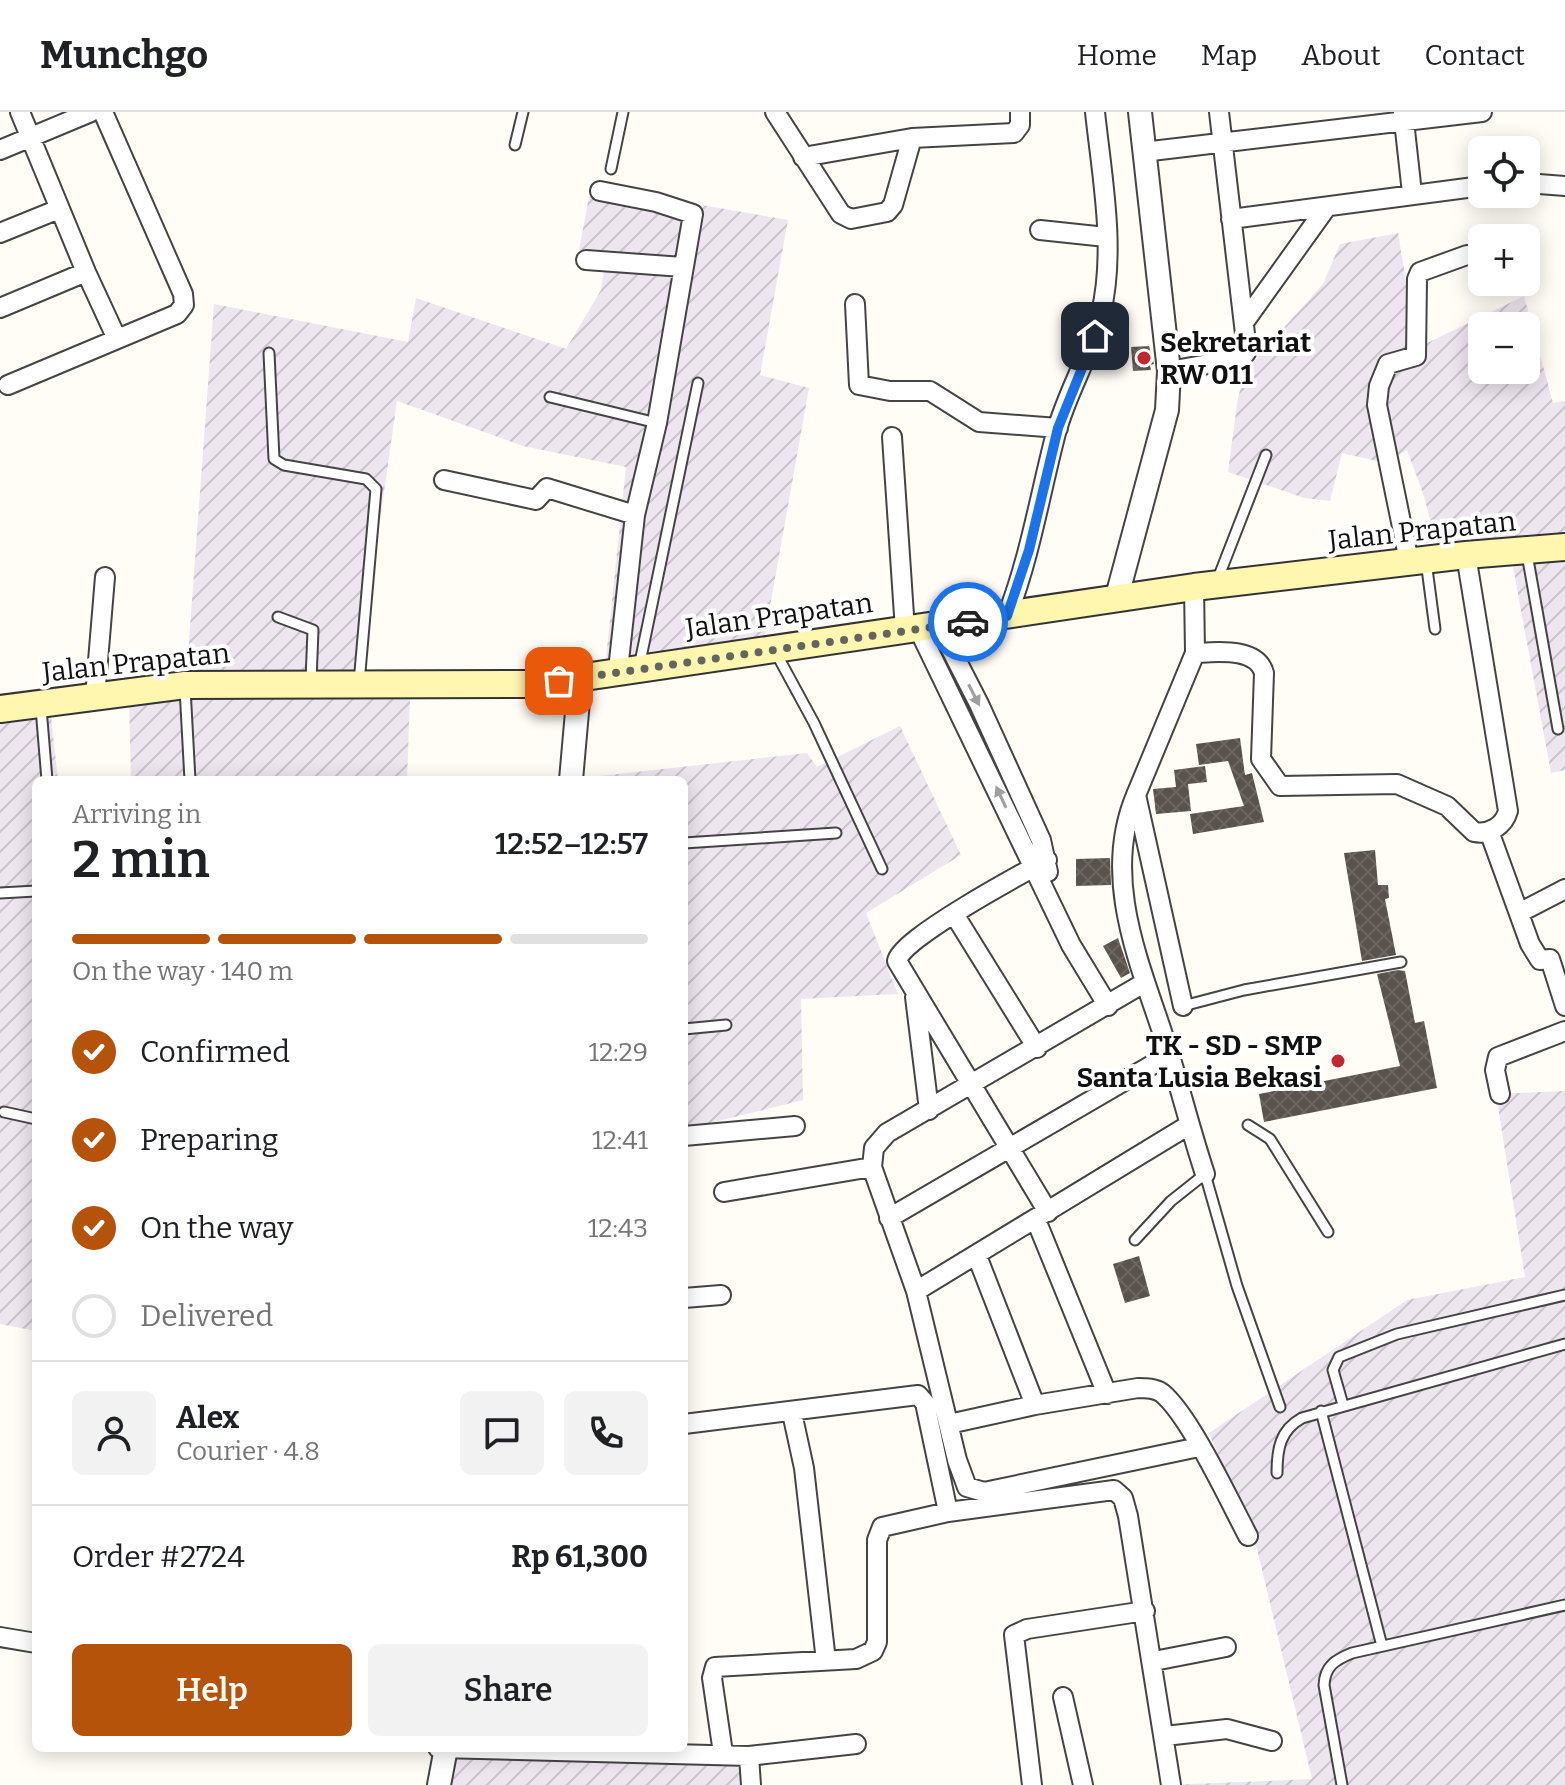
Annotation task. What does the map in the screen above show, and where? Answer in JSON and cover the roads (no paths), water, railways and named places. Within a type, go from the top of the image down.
[{"type":"main road","name":"Jalan Prapatan","points":[[0,709],[185,685],[311,682],[537,684],[628,668],[1205,586],[1417,560],[1565,547]]},
{"type":"street","points":[[20,112],[117,339]]},
{"type":"street","points":[[0,150],[91,112]]},
{"type":"street","points":[[8,385],[177,314],[184,305],[183,294],[103,112]]},
{"type":"street","points":[[775,112],[846,218],[880,215],[893,205],[912,138]]},
{"type":"street","points":[[803,157],[912,138],[1014,133],[1019,130],[1020,112]]},
{"type":"street","points":[[1007,616],[1029,550],[1058,428],[1101,316],[1106,280],[1106,237],[1095,112]]},
{"type":"street","points":[[1116,600],[1167,410],[1169,371],[1140,112]]},
{"type":"street","points":[[1169,371],[1244,357],[1245,321],[1219,112]]},
{"type":"street","points":[[1143,152],[1403,118],[1482,112]]},
{"type":"street","points":[[1403,118],[1412,193]]},
{"type":"street","points":[[1540,184],[1565,186]]},
{"type":"street","points":[[1231,219],[1468,187]]},
{"type":"street","points":[[600,191],[691,212],[657,423],[635,515],[628,668]]},
{"type":"street","points":[[1245,321],[1326,208]]},
{"type":"street","points":[[0,233],[59,209]]},
{"type":"street","points":[[1040,230],[1106,237]]},
{"type":"street","points":[[1417,560],[1377,405],[1379,386],[1388,364],[1416,356],[1417,279],[1420,272],[1467,255]]},
{"type":"street","points":[[586,260],[683,267]]},
{"type":"street","points":[[0,308],[86,272]]},
{"type":"street","points":[[855,304],[859,385],[890,391],[930,391],[979,422],[1058,428]]},
{"type":"street","points":[[892,437],[921,628],[981,756],[1041,864]]},
{"type":"street","points":[[444,480],[536,500],[547,488],[635,515]]},
{"type":"street","points":[[1195,653],[1251,656],[1260,663],[1264,673],[1261,759],[1280,786],[1397,784],[1447,806],[1474,832],[1489,831],[1505,820],[1508,811],[1466,555]]},
{"type":"street","points":[[95,697],[105,577]]},
{"type":"street","points":[[1205,586],[1195,653],[1124,823],[1122,865],[1127,917],[1144,983],[1205,1174]]},
{"type":"street","points":[[921,628],[999,747],[1049,895],[1071,945],[1108,1006]]},
{"type":"street","points":[[571,776],[580,678]]},
{"type":"street","points":[[981,756],[999,747]]},
{"type":"street","points":[[1136,795],[1183,1006]]},
{"type":"street","points":[[1489,831],[1536,956],[1540,960],[1558,957],[1565,1006]]},
{"type":"street","points":[[1041,864],[954,914],[898,955],[899,966],[1010,1147],[1042,1216],[1107,1394]]},
{"type":"street","points":[[1519,913],[1565,889]]},
{"type":"street","points":[[954,914],[1037,1048]]},
{"type":"street","points":[[1144,983],[880,1139],[874,1148],[872,1167],[916,1291],[961,1476],[967,1487],[977,1492],[1199,1447]]},
{"type":"street","points":[[914,991],[929,1110]]},
{"type":"street","points":[[1500,1094],[1495,1070],[1498,1057],[1565,1031]]},
{"type":"street","points":[[889,1218],[1169,1055]]},
{"type":"street","points":[[916,1291],[1189,1125]]},
{"type":"street","points":[[688,1136],[795,1126]]},
{"type":"street","points":[[724,1192],[872,1167]]},
{"type":"street","points":[[977,1256],[1035,1405]]},
{"type":"street","points":[[688,1298],[721,1295]]},
{"type":"street","points":[[949,1424],[1035,1405],[1138,1388],[1155,1389],[1168,1400],[1199,1447],[1248,1536]]},
{"type":"street","points":[[688,1424],[921,1396],[948,1512]]},
{"type":"street","points":[[792,1413],[806,1480],[826,1661]]},
{"type":"street","points":[[723,1753],[712,1678],[715,1667],[856,1659],[875,1648],[879,1529],[948,1512],[1116,1491],[1125,1504],[1154,1661],[1171,1785]]},
{"type":"street","points":[[1032,1785],[1014,1635],[1027,1629],[1145,1611]]},
{"type":"street","points":[[0,1637],[32,1642]]},
{"type":"street","points":[[1154,1661],[1226,1647]]},
{"type":"street","points":[[1063,1697],[1083,1785]]},
{"type":"street","points":[[1165,1736],[1227,1729],[1272,1741]]},
{"type":"street","points":[[653,1752],[749,1756],[856,1744]]},
{"type":"street","points":[[439,1785],[443,1752]]},
{"type":"street","points":[[749,1756],[751,1785]]},
{"type":"lane","points":[[515,145],[523,112]]},
{"type":"lane","points":[[611,169],[623,112]]},
{"type":"lane","points":[[269,353],[274,459],[284,465],[366,479],[376,489],[359,683]]},
{"type":"lane","points":[[628,668],[698,383]]},
{"type":"lane","points":[[550,397],[657,423]]},
{"type":"lane","points":[[1205,586],[1266,455]]},
{"type":"lane","points":[[1527,551],[1558,729]]},
{"type":"lane","points":[[1417,560],[1435,629]]},
{"type":"lane","points":[[278,617],[313,630],[311,682]]},
{"type":"lane","points":[[772,647],[814,723],[882,869]]},
{"type":"lane","points":[[185,685],[190,776]]},
{"type":"lane","points":[[40,704],[47,776]]},
{"type":"lane","points":[[688,843],[836,833]]},
{"type":"lane","points":[[0,893],[32,891]]},
{"type":"lane","points":[[1183,1006],[1244,990],[1401,962]]},
{"type":"lane","points":[[688,1029],[726,1025]]},
{"type":"lane","points":[[4,1112],[32,1118]]},
{"type":"lane","points":[[1248,1125],[1270,1139],[1328,1232]]},
{"type":"lane","points":[[1135,1240],[1171,1201],[1205,1174],[1237,1286],[1280,1407]]},
{"type":"lane","points":[[1343,1405],[1333,1370],[1339,1357],[1411,1330],[1565,1295]]},
{"type":"lane","points":[[1277,1473],[1277,1457],[1284,1432],[1290,1425],[1321,1411],[1565,1344]]},
{"type":"lane","points":[[1321,1411],[1382,1646]]},
{"type":"lane","points":[[1342,1785],[1325,1675],[1339,1658],[1565,1605]]},
{"type":"place","name":"Sekretariat RW 011","points":[[1144,358]]},
{"type":"place","name":"TK - SD - SMP Santa Lusia Bekasi","points":[[1338,1061]]}]
